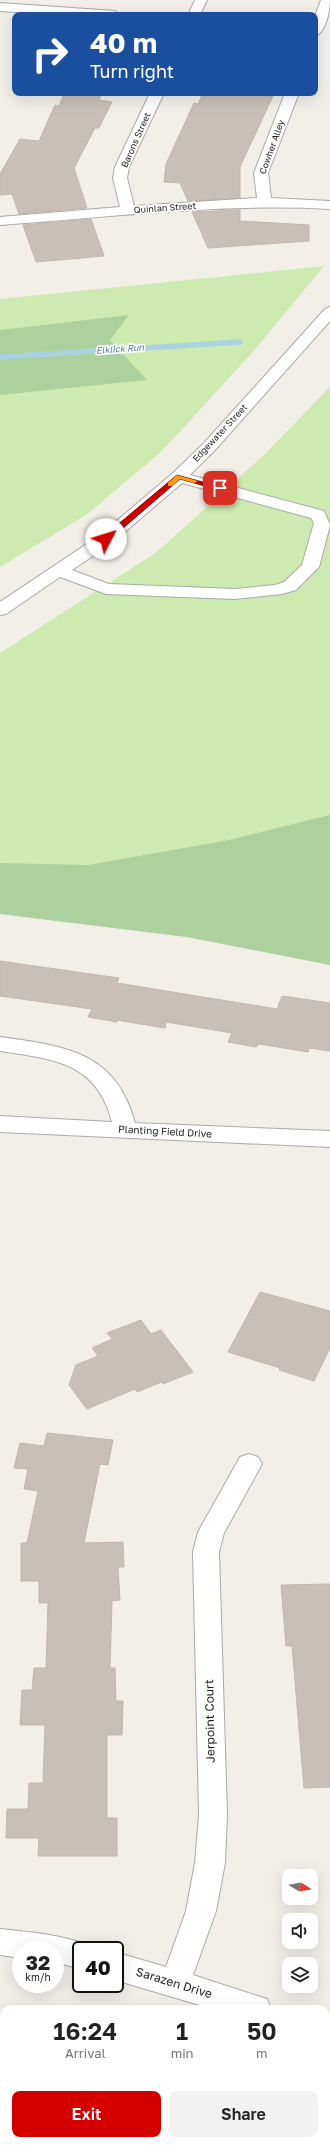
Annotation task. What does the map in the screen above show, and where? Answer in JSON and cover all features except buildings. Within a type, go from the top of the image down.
[{"type":"street","points":[[195,12],[201,0]]},
{"type":"street","points":[[318,24],[327,0]]},
{"type":"street","points":[[0,7],[72,12]]},
{"type":"street","name":"Barons Street","points":[[128,211],[120,178],[122,167],[156,96]]},
{"type":"street","name":"Cowher Alley","points":[[264,202],[261,173],[291,96]]},
{"type":"street","name":"Quinlan Street","points":[[0,221],[264,202],[330,204]]},
{"type":"street","name":"Edgewater Street","points":[[0,610],[106,539],[179,477],[210,446],[330,312]]},
{"type":"street","points":[[60,571],[106,589],[235,594],[276,590],[290,586],[310,567],[322,523],[318,515],[179,477]]},
{"type":"street","points":[[0,1044],[53,1052],[78,1061],[100,1075],[114,1092],[126,1130]]},
{"type":"street","name":"Planting Field Drive","points":[[0,1124],[330,1139]]},
{"type":"street","name":"Jerpoint Court","points":[[175,1983],[201,1911],[210,1863],[213,1815],[206,1552],[211,1532],[249,1464]]},
{"type":"street","points":[[0,1942],[52,1948],[72,1954]]},
{"type":"street","name":"Sarazen Drive","points":[[124,1969],[244,2005]]},
{"type":"green space","points":[[324,266],[252,353],[161,452],[86,515],[0,567],[0,299]]},
{"type":"green space","points":[[129,315],[110,340],[147,380],[0,395],[0,330]]},
{"type":"green space","points":[[330,387],[330,965],[187,937],[0,914],[0,653],[157,552],[264,455]]},
{"type":"green space","points":[[330,815],[330,965],[187,937],[0,914],[0,863],[88,865],[229,840]]},
{"type":"waterway","name":"Elklick Run","points":[[0,357],[240,342]]},
{"type":"slow traffic","points":[[170,485],[179,477],[194,481]]},
{"type":"route","points":[[106,539],[179,477],[220,488]]}]
